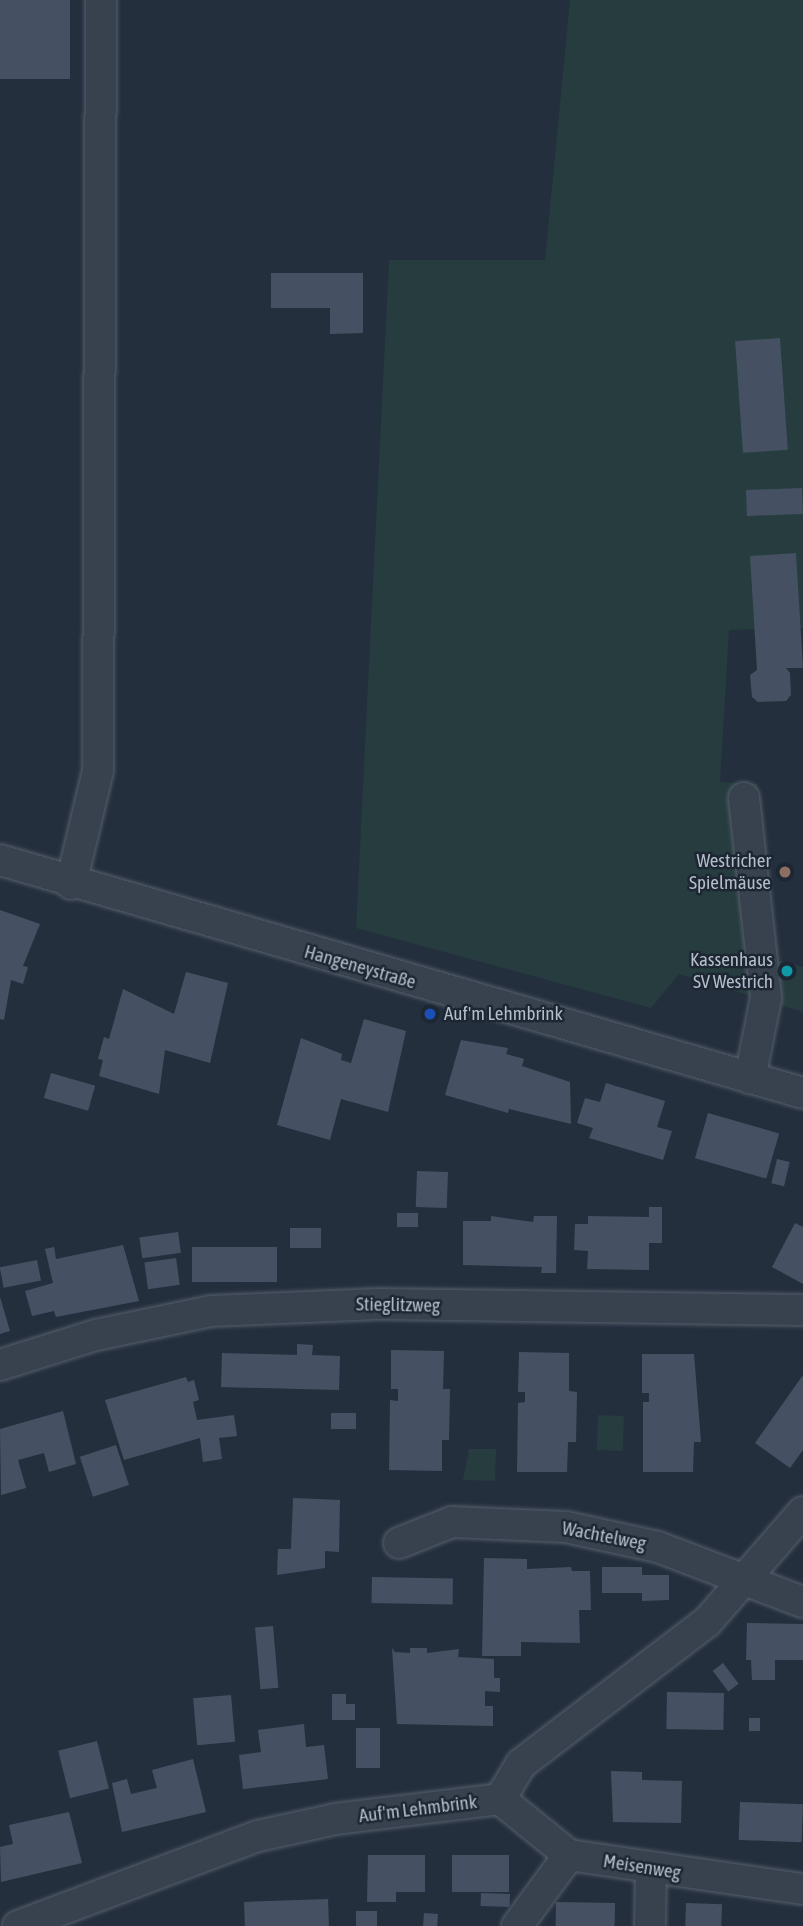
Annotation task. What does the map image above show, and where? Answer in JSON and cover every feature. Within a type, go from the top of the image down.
[{"type":"street","points":[[71,884],[98,771],[101,0]]},
{"type":"street","points":[[744,798],[766,998],[750,1078]]},
{"type":"street","name":"Hangeneystraße","points":[[0,860],[71,884],[803,1093]]},
{"type":"street","name":"Stieglitzweg","points":[[0,1365],[96,1335],[224,1310],[379,1304],[803,1310]]},
{"type":"street","name":"Auf'm Lehmbrink","points":[[18,1926],[258,1836],[335,1819],[500,1799],[521,1764],[707,1622],[746,1581],[803,1512]]},
{"type":"street","name":"Wachtelweg","points":[[399,1543],[452,1522],[566,1527],[658,1547],[803,1602]]},
{"type":"street","points":[[500,1799],[569,1855],[517,1926]]},
{"type":"street","name":"Meisenweg","points":[[569,1855],[803,1889]]},
{"type":"street","points":[[650,1926],[651,1868]]},
{"type":"green space","points":[[570,0],[803,0],[803,628],[729,630],[720,782],[757,784],[777,960],[803,967],[803,1012],[679,974],[651,1008],[356,928],[389,260],[545,260]]},
{"type":"green space","points":[[598,1415],[624,1416],[623,1451],[597,1450]]},
{"type":"green space","points":[[469,1449],[496,1449],[495,1481],[463,1480]]},
{"type":"building","points":[[0,0],[70,0],[70,79],[0,79]]},
{"type":"building","points":[[271,273],[363,273],[363,333],[330,334],[330,308],[271,308]]},
{"type":"building","points":[[780,338],[788,450],[743,453],[735,341]]},
{"type":"building","points":[[802,488],[803,514],[747,516],[746,490]]},
{"type":"building","points":[[796,553],[803,668],[786,668],[790,673],[791,695],[786,701],[758,702],[752,697],[750,675],[757,670],[750,556]]},
{"type":"building","points":[[0,910],[40,924],[23,966],[28,967],[23,984],[11,980],[4,1020],[0,1019]]},
{"type":"building","name":"Kassenhaus SV Westrich","points":[[793,964],[794,978],[781,979],[780,965]]},
{"type":"building","points":[[186,972],[228,983],[210,1063],[165,1050],[159,1094],[99,1076],[103,1060],[98,1059],[104,1037],[109,1039],[123,989],[174,1014]]},
{"type":"building","points":[[364,1019],[406,1031],[388,1112],[341,1099],[330,1140],[277,1125],[301,1038],[342,1054],[341,1060],[351,1063]]},
{"type":"building","points":[[461,1040],[508,1048],[506,1054],[524,1059],[522,1066],[570,1082],[571,1124],[509,1109],[508,1113],[445,1095]]},
{"type":"building","points":[[51,1073],[95,1086],[88,1111],[44,1098]]},
{"type":"building","points":[[606,1083],[665,1101],[657,1127],[672,1131],[663,1160],[589,1138],[593,1128],[577,1123],[585,1098],[600,1102]]},
{"type":"building","points":[[708,1113],[779,1133],[766,1179],[695,1158]]},
{"type":"building","points":[[777,1159],[790,1162],[784,1186],[771,1183]]},
{"type":"building","points":[[417,1171],[448,1172],[447,1208],[416,1207]]},
{"type":"building","points":[[649,1207],[662,1207],[662,1243],[649,1243],[649,1270],[587,1269],[588,1251],[574,1250],[575,1224],[588,1224],[588,1216],[649,1217]]},
{"type":"building","points":[[397,1213],[418,1213],[418,1227],[397,1227]]},
{"type":"building","points":[[491,1216],[533,1222],[534,1216],[557,1216],[556,1273],[541,1273],[542,1267],[463,1265],[463,1221],[491,1221]]},
{"type":"building","points":[[795,1223],[803,1227],[803,1284],[772,1267]]},
{"type":"building","points":[[290,1228],[321,1228],[321,1248],[290,1248]]},
{"type":"building","points":[[178,1232],[181,1253],[142,1258],[139,1237]]},
{"type":"building","points":[[123,1245],[139,1301],[56,1317],[54,1311],[32,1316],[25,1291],[53,1283],[45,1249],[54,1247],[56,1259]]},
{"type":"building","points":[[192,1247],[277,1247],[277,1282],[192,1282]]},
{"type":"building","points":[[176,1258],[180,1285],[148,1289],[144,1262]]},
{"type":"building","points":[[37,1260],[41,1281],[4,1288],[0,1267]]},
{"type":"building","points":[[0,1297],[10,1331],[0,1334]]},
{"type":"building","points":[[297,1344],[313,1345],[312,1355],[340,1356],[339,1390],[221,1387],[222,1353],[297,1355]]},
{"type":"building","points":[[391,1350],[444,1351],[443,1389],[450,1389],[449,1440],[442,1440],[442,1471],[389,1470],[390,1400],[398,1401],[398,1389],[391,1389]]},
{"type":"building","points":[[519,1352],[569,1353],[569,1391],[577,1392],[576,1442],[568,1442],[567,1472],[517,1472],[518,1403],[525,1402],[525,1392],[518,1392]]},
{"type":"building","points":[[642,1354],[694,1354],[701,1442],[694,1442],[693,1472],[643,1472],[643,1402],[649,1402],[649,1393],[642,1393]]},
{"type":"building","points":[[803,1375],[803,1450],[790,1468],[755,1443]]},
{"type":"building","points":[[186,1377],[188,1382],[194,1380],[199,1400],[193,1402],[197,1420],[234,1415],[237,1436],[219,1438],[222,1459],[203,1462],[200,1438],[124,1460],[105,1400]]},
{"type":"building","points":[[63,1411],[76,1464],[49,1472],[44,1453],[18,1460],[26,1488],[1,1495],[0,1429]]},
{"type":"building","points":[[331,1413],[356,1413],[356,1429],[331,1429]]},
{"type":"building","points":[[116,1445],[129,1485],[93,1497],[80,1457]]},
{"type":"building","points":[[293,1498],[340,1500],[339,1552],[325,1551],[325,1568],[277,1575],[278,1549],[291,1549]]},
{"type":"building","points":[[484,1558],[527,1559],[527,1569],[571,1567],[572,1571],[590,1571],[591,1610],[579,1610],[580,1643],[521,1642],[521,1656],[482,1656]]},
{"type":"building","points":[[602,1567],[642,1567],[642,1575],[669,1575],[669,1600],[642,1601],[642,1593],[602,1593]]},
{"type":"building","points":[[372,1577],[453,1578],[453,1604],[372,1603]]},
{"type":"building","points":[[747,1623],[803,1624],[803,1660],[775,1660],[775,1680],[752,1680],[751,1660],[746,1660]]},
{"type":"building","points":[[273,1626],[278,1688],[260,1689],[255,1628]]},
{"type":"building","points":[[392,1648],[395,1652],[410,1653],[410,1648],[427,1648],[427,1653],[459,1649],[458,1657],[494,1659],[494,1678],[500,1678],[500,1692],[485,1691],[485,1706],[493,1706],[493,1726],[397,1724]]},
{"type":"building","points":[[723,1663],[739,1684],[728,1692],[713,1671]]},
{"type":"building","points":[[667,1692],[724,1693],[723,1730],[666,1729]]},
{"type":"building","points":[[332,1694],[346,1694],[346,1704],[355,1704],[355,1720],[332,1720]]},
{"type":"building","points":[[231,1695],[235,1742],[197,1745],[193,1698]]},
{"type":"building","points":[[749,1718],[760,1718],[760,1731],[749,1731]]},
{"type":"building","points":[[304,1724],[306,1747],[324,1745],[328,1779],[243,1789],[239,1755],[261,1752],[258,1730]]},
{"type":"building","points":[[356,1728],[380,1728],[380,1768],[356,1768]]},
{"type":"building","points":[[97,1741],[109,1789],[70,1798],[58,1751]]},
{"type":"building","points":[[193,1759],[206,1812],[122,1832],[112,1783],[127,1779],[131,1794],[157,1788],[152,1770]]},
{"type":"building","points":[[611,1771],[642,1772],[642,1780],[682,1781],[681,1823],[613,1822]]},
{"type":"building","points":[[740,1802],[803,1804],[802,1842],[739,1840]]},
{"type":"building","points":[[69,1812],[82,1863],[1,1882],[0,1847],[13,1844],[9,1825]]},
{"type":"building","points":[[368,1855],[425,1855],[425,1892],[396,1892],[396,1902],[367,1902]]},
{"type":"building","points":[[452,1855],[509,1855],[509,1892],[452,1892]]},
{"type":"building","points":[[481,1893],[510,1894],[510,1907],[481,1906]]},
{"type":"building","points":[[328,1899],[329,1926],[245,1926],[244,1902]]},
{"type":"building","points":[[556,1902],[615,1903],[615,1926],[556,1926]]},
{"type":"building","points":[[686,1903],[722,1904],[721,1926],[685,1926]]},
{"type":"building","points":[[356,1911],[377,1911],[377,1926],[356,1926]]},
{"type":"building","points":[[424,1913],[438,1914],[437,1926],[423,1926]]},
{"type":"place","name":"Westricher Spielmäuse","points":[[785,872]]},
{"type":"place","name":"Kassenhaus SV Westrich","points":[[787,971]]},
{"type":"place","name":"Auf'm Lehmbrink","points":[[430,1014]]}]
